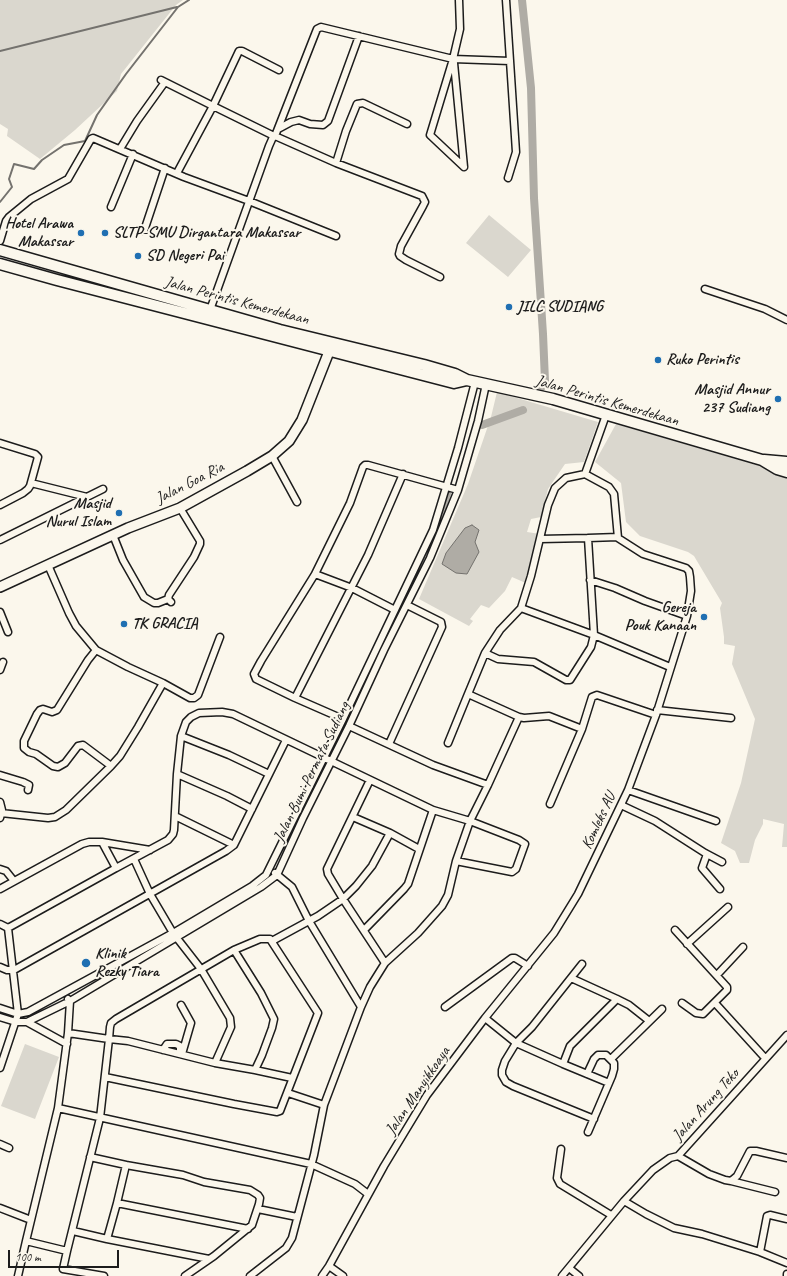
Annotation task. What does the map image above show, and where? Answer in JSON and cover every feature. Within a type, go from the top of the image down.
[{"type":"highway","name":"Jalan Perintis Kemerdekaan","points":[[0,250],[210,310],[331,347]]},
{"type":"highway","name":"Jalan Perintis Kemerdekaan","points":[[0,264],[331,347],[430,367],[455,374],[471,381],[553,399],[762,460],[787,462]]},
{"type":"highway","name":"Jalan Perintis Kemerdekaan","points":[[762,460],[777,469],[787,472]]},
{"type":"main road","name":"Jalan Goa Ria","points":[[0,587],[113,535],[180,508],[272,456],[289,441],[302,420],[331,347]]},
{"type":"street","points":[[453,59],[464,167],[430,135],[453,59],[460,28],[459,0]]},
{"type":"street","points":[[506,0],[516,152],[508,178]]},
{"type":"street","points":[[210,310],[249,201],[317,29],[325,27],[453,59],[510,61]]},
{"type":"street","points":[[278,129],[291,122],[299,120],[310,124],[323,125],[328,121],[359,36]]},
{"type":"street","points":[[177,173],[213,106],[239,51],[242,51],[279,70]]},
{"type":"street","points":[[120,149],[163,81],[275,136],[336,163],[422,196],[425,202],[401,246],[399,254],[406,260],[440,277]]},
{"type":"street","points":[[336,163],[357,104],[363,103],[407,124]]},
{"type":"street","points":[[0,241],[6,221],[9,217],[31,199],[68,179],[91,139],[95,139],[133,154],[336,236]]},
{"type":"street","points":[[111,207],[133,154]]},
{"type":"street","points":[[144,231],[165,168]]},
{"type":"street","points":[[705,289],[765,309],[787,320]]},
{"type":"street","name":"Jalan Bumi Permata Sudiang","points":[[0,1017],[16,1022],[27,1022],[70,1001],[262,879],[270,868],[344,719],[433,530],[458,448],[471,381]]},
{"type":"street","name":"Jalan Bumi Permata Sudiang","points":[[18,1014],[28,1012],[175,935],[261,887],[277,875],[303,818],[350,726],[384,650],[430,558],[458,490],[478,420],[486,384]]},
{"type":"street","points":[[585,474],[606,415]]},
{"type":"street","points":[[0,443],[35,454],[37,456],[31,483],[28,489],[23,494],[0,505]]},
{"type":"street","points":[[272,456],[297,502]]},
{"type":"street","points":[[344,719],[256,679],[254,674],[316,574],[349,506],[364,466],[368,465],[458,490]]},
{"type":"street","points":[[295,698],[375,541],[403,474]]},
{"type":"street","points":[[448,744],[485,653],[500,630],[521,608],[531,576],[540,539],[549,502],[556,486],[566,478],[585,474],[608,487],[614,494],[618,537],[540,539]]},
{"type":"street","points":[[31,483],[86,497]]},
{"type":"street","points":[[0,540],[103,489]]},
{"type":"street","points":[[113,535],[123,560],[144,597],[154,603],[170,601],[169,595],[194,557],[200,544],[200,541],[180,508]]},
{"type":"street","name":"Komleks AU","points":[[554,933],[578,894],[628,790],[656,712],[686,616],[691,591],[690,577],[687,569],[643,554],[618,537]]},
{"type":"street","points":[[485,653],[498,660],[534,662],[569,681],[591,647],[594,635],[588,538]]},
{"type":"street","points":[[48,565],[76,626],[96,650],[190,698],[194,698],[198,695],[220,637]]},
{"type":"street","points":[[316,574],[352,588],[395,610]]},
{"type":"street","points":[[590,580],[615,588],[644,601],[686,616]]},
{"type":"street","points":[[389,744],[442,627],[441,622],[407,605]]},
{"type":"street","points":[[521,608],[594,635],[670,667]]},
{"type":"street","points":[[0,612],[8,632]]},
{"type":"street","points":[[96,650],[88,660],[57,710],[52,712],[43,709],[36,714],[24,741],[24,748],[29,752],[36,754],[53,766],[58,767],[65,763],[78,746],[83,745],[112,766]]},
{"type":"street","points":[[0,670],[4,662]]},
{"type":"street","points":[[0,802],[2,810],[1,816],[44,818],[55,817],[66,810],[112,766],[120,756],[138,728],[163,683]]},
{"type":"street","points":[[468,694],[519,717],[528,718],[549,716],[582,729]]},
{"type":"street","points":[[550,804],[582,729],[592,697],[595,695],[656,712],[731,718]]},
{"type":"street","points":[[8,928],[168,840],[173,834],[181,736],[186,722],[195,714],[222,712],[233,714],[433,810],[470,821],[525,843],[525,847],[516,869],[512,872],[456,861]]},
{"type":"street","points":[[250,1276],[286,1248],[292,1238],[324,1105],[361,1007],[370,987],[385,963],[418,933],[442,906],[448,895],[456,861],[470,821],[519,717]]},
{"type":"street","points":[[350,726],[433,765],[488,785]]},
{"type":"street","points":[[181,736],[229,755],[269,774]]},
{"type":"street","points":[[0,967],[7,970],[14,970],[216,858],[234,845],[286,740]]},
{"type":"street","points":[[0,774],[23,782],[28,785],[28,790]]},
{"type":"street","points":[[177,774],[226,796],[252,810]]},
{"type":"street","points":[[370,780],[327,867],[328,874],[343,899],[385,963]]},
{"type":"street","points":[[628,790],[716,821]]},
{"type":"street","points":[[621,805],[655,821],[722,862]]},
{"type":"street","points":[[364,930],[404,889],[412,874],[433,810]]},
{"type":"street","points":[[175,816],[234,845]]},
{"type":"street","points":[[353,817],[390,833],[419,849]]},
{"type":"street","points":[[272,941],[309,921],[343,899],[372,866],[390,833]]},
{"type":"street","points":[[0,889],[82,844],[94,841],[150,850]]},
{"type":"street","points":[[102,842],[116,868]]},
{"type":"street","points":[[707,854],[702,868],[720,889]]},
{"type":"street","points":[[134,859],[150,894],[175,935],[201,970],[230,1018],[231,1026],[215,1063]]},
{"type":"street","points":[[270,868],[292,888],[309,921],[361,1007]]},
{"type":"street","points":[[0,869],[6,871],[14,881]]},
{"type":"street","points":[[687,944],[728,906]]},
{"type":"street","points":[[0,924],[8,928]]},
{"type":"street","points":[[0,1067],[18,1014],[8,928]]},
{"type":"street","points":[[675,930],[727,987],[727,990],[715,1003],[701,1015],[682,1003]]},
{"type":"street","name":"Jalan Manyikkoaya","points":[[322,1276],[426,1095],[485,1018],[554,933]]},
{"type":"street","points":[[61,1276],[100,1118],[110,1027],[112,1023],[116,1019],[234,950],[263,938],[267,938],[272,941],[318,1013],[292,1078],[288,1093],[281,1109],[277,1112],[105,1077]]},
{"type":"street","points":[[717,975],[743,947]]},
{"type":"street","points":[[234,950],[261,993],[274,1019],[270,1035],[255,1070]]},
{"type":"street","points":[[445,1007],[512,958],[518,959],[528,966]]},
{"type":"street","points":[[582,964],[532,1027],[516,1042],[505,1061],[502,1070],[503,1078],[506,1082],[594,1119]]},
{"type":"street","points":[[571,978],[629,1005],[648,1020]]},
{"type":"street","points":[[18,1276],[58,1108],[67,1044],[70,1001],[64,992]]},
{"type":"street","points":[[563,1064],[570,1046],[617,999]]},
{"type":"street","points":[[715,1003],[765,1058]]},
{"type":"street","points":[[181,1005],[191,1023],[181,1054]]},
{"type":"street","points":[[0,1008],[18,1014]]},
{"type":"street","points":[[610,1059],[648,1020],[662,1008]]},
{"type":"street","points":[[485,1018],[516,1042],[609,1083]]},
{"type":"street","points":[[27,1022],[67,1044]]},
{"type":"street","points":[[68,1033],[128,1041],[215,1063],[292,1078]]},
{"type":"street","name":"Jalan Arung Teko","points":[[562,1276],[612,1215],[652,1170],[670,1158],[678,1156],[787,1035]]},
{"type":"street","points":[[587,1074],[596,1056],[603,1055],[610,1059],[615,1066],[588,1132]]},
{"type":"street","points":[[288,1093],[324,1105]]},
{"type":"street","points":[[58,1108],[311,1164],[350,1182],[368,1194]]},
{"type":"street","points":[[0,1144],[9,1148]]},
{"type":"street","points":[[561,1149],[557,1178],[560,1184],[612,1215]]},
{"type":"street","points":[[731,1181],[737,1176],[750,1151],[786,1155]]},
{"type":"street","points":[[678,1156],[709,1174],[725,1180],[775,1192]]},
{"type":"street","points":[[90,1157],[183,1175],[204,1182],[250,1190],[257,1194],[260,1198],[255,1221],[248,1229],[185,1276]]},
{"type":"street","points":[[107,1239],[126,1165]]},
{"type":"street","points":[[624,1201],[674,1228],[702,1234],[760,1252],[787,1263]]},
{"type":"street","points":[[117,1203],[248,1229]]},
{"type":"street","points":[[0,1208],[31,1220]]},
{"type":"street","points":[[258,1209],[297,1217]]},
{"type":"street","points":[[760,1252],[766,1217],[770,1215],[787,1219]]},
{"type":"street","points":[[73,1231],[107,1239],[209,1258]]},
{"type":"street","points":[[26,1241],[68,1251]]},
{"type":"street","points":[[329,1266],[343,1276]]},
{"type":"street","points":[[569,1268],[579,1276]]},
{"type":"street","points":[[63,1269],[104,1276]]},
{"type":"shaded area","points":[[0,0],[183,0],[176,5],[121,74],[117,91],[75,130],[40,159],[7,136],[8,129],[0,124]]},
{"type":"shaded area","points":[[489,215],[531,250],[508,277],[466,243]]},
{"type":"shaded area","points":[[497,392],[598,422],[584,462],[565,464],[548,489],[541,517],[531,519],[527,532],[540,534],[528,584],[512,577],[505,591],[489,608],[481,605],[470,619],[473,621],[469,626],[419,599],[468,484],[491,417]]},
{"type":"shaded area","points":[[616,424],[787,474],[787,847],[782,847],[784,824],[763,819],[763,824],[755,840],[749,863],[740,863],[735,851],[721,843],[741,783],[755,719],[732,664],[735,646],[724,644],[720,608],[722,603],[694,556],[688,552],[640,536],[626,522],[621,483],[595,462]]},
{"type":"shaded area","points":[[472,525],[479,530],[475,542],[479,552],[467,574],[456,573],[442,564],[446,553],[465,528]]},
{"type":"shaded area","points":[[25,1044],[59,1057],[35,1119],[1,1106]]},
{"type":"waterway","points":[[0,202],[12,187],[9,179],[14,164],[34,169],[42,160],[64,145],[85,141],[97,115],[126,74],[178,7],[189,0]]},
{"type":"waterway","points":[[522,0],[531,88],[534,198],[545,381],[541,388]]},
{"type":"waterway","points":[[0,51],[177,7]]},
{"type":"waterway","points":[[482,425],[523,410]]},
{"type":"waterway","points":[[436,525],[447,494]]},
{"type":"waterway","points":[[335,743],[342,727]]},
{"type":"place","name":"Hotel Arawa Makassar","points":[[81,233]]},
{"type":"place","name":"SLTP-SMU Dirgantara Makassar","points":[[105,233]]},
{"type":"place","name":"SD Negeri Pai","points":[[138,256]]},
{"type":"place","name":"JILC SUDIANG","points":[[509,307]]},
{"type":"place","name":"Ruko Perintis","points":[[658,360]]},
{"type":"place","name":"Masjid Annur 237 Sudiang","points":[[778,399]]},
{"type":"place","name":"Masjid Nurul Islam","points":[[119,513]]},
{"type":"place","name":"Gereja Pouk Kanaan","points":[[704,617]]},
{"type":"place","name":"TK GRACIA","points":[[124,624]]},
{"type":"place","name":"Klinik Rezky Tiara","points":[[86,963]]}]
